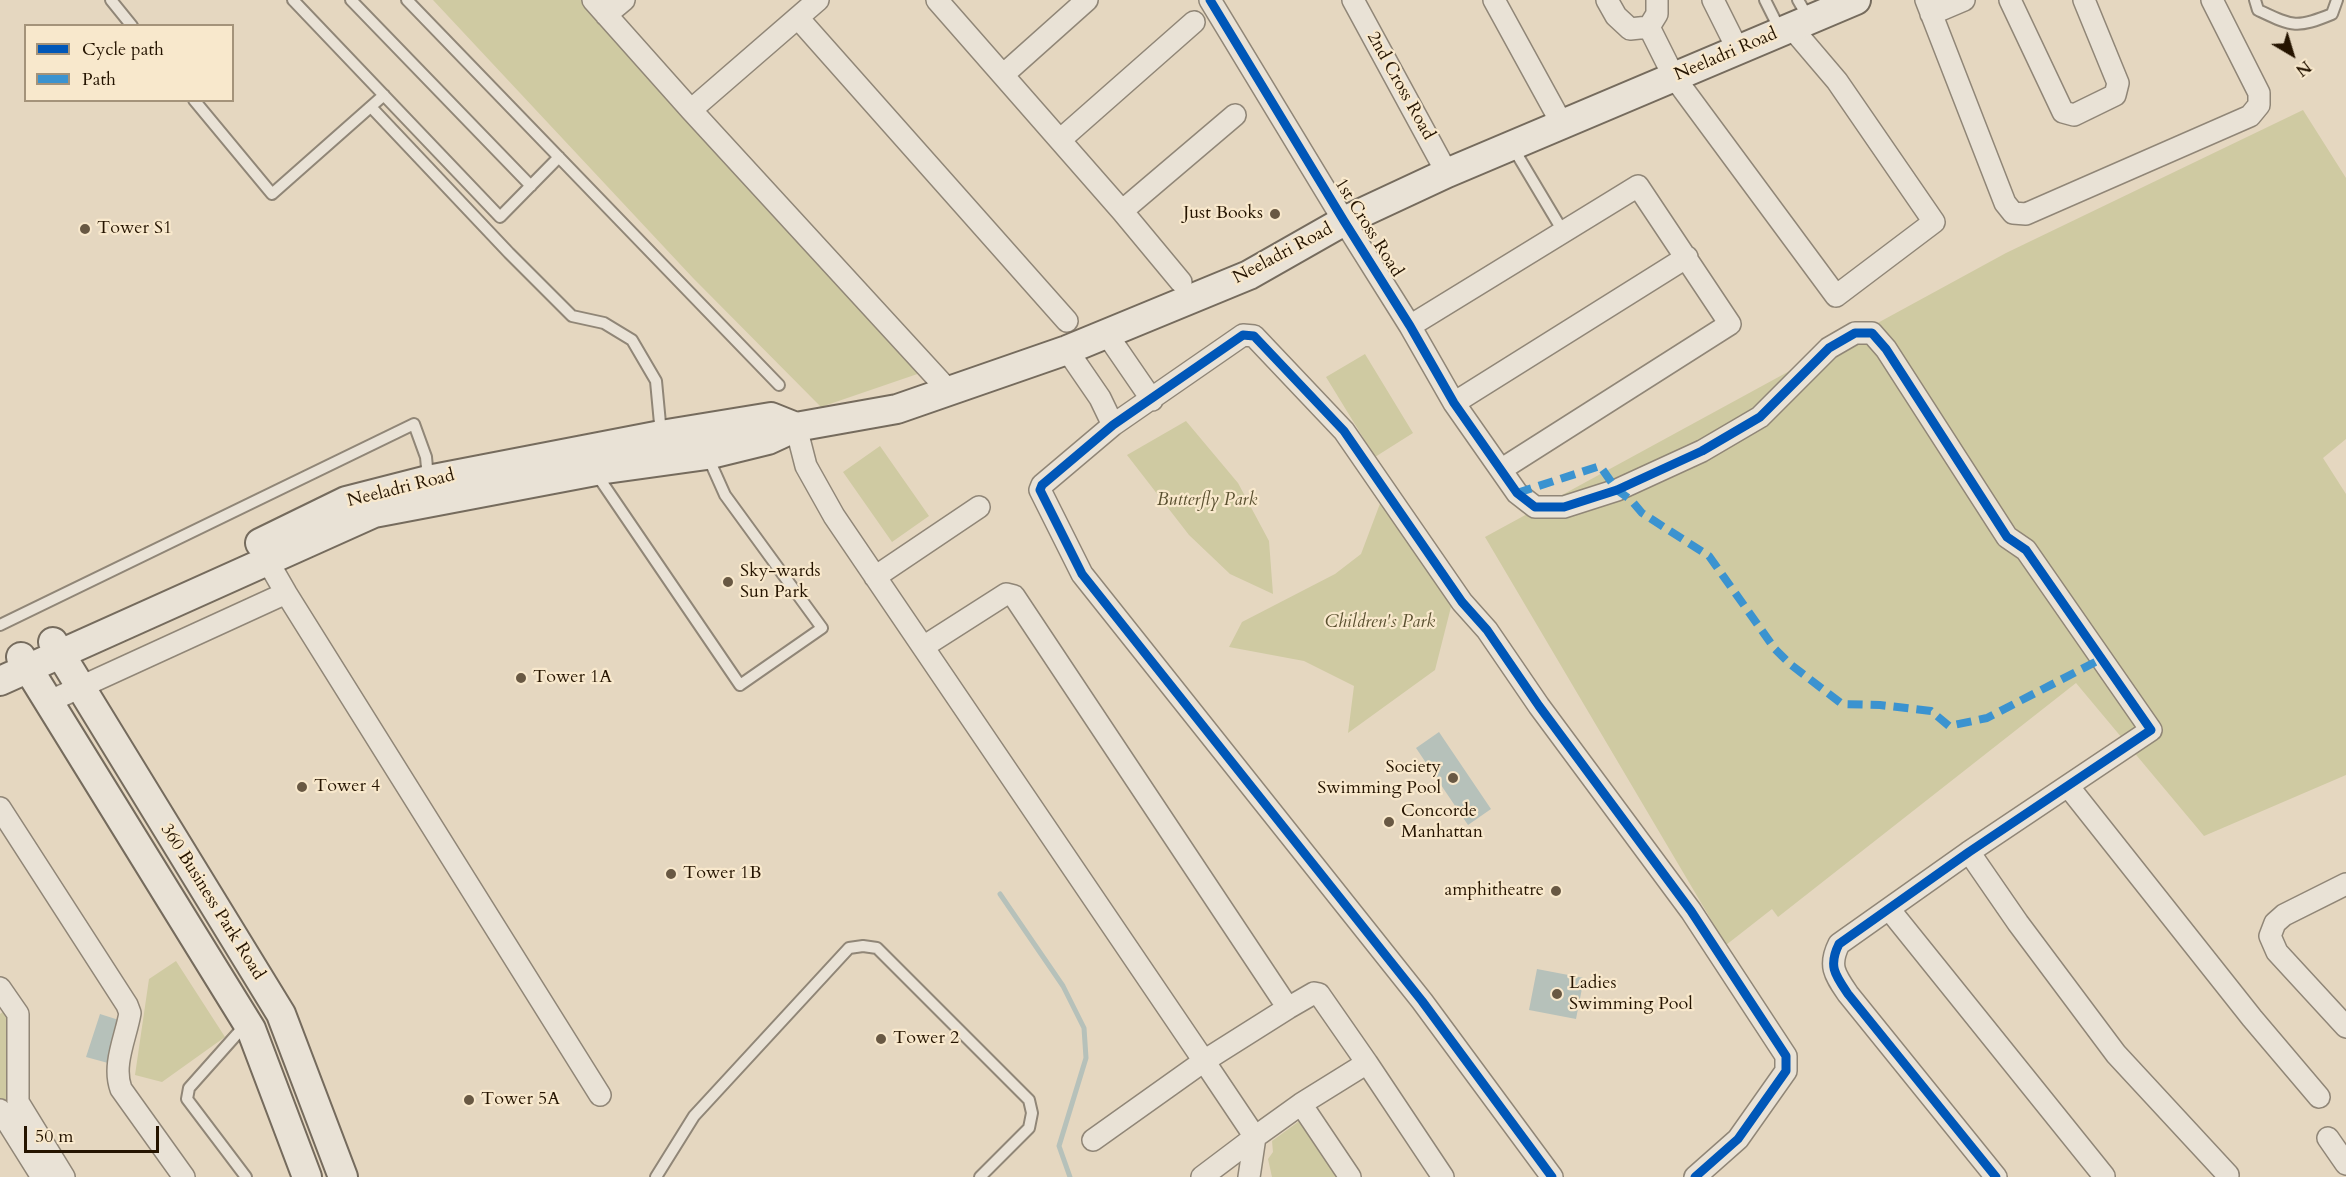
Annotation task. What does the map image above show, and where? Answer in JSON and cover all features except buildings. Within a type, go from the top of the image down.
[{"type":"main road","name":"Neeladri Road","points":[[0,681],[16,664],[429,491],[621,454],[707,455],[768,440],[796,427],[897,409],[1067,350],[1249,275],[1344,221],[1447,173],[1738,50],[1795,20],[1856,0]]},
{"type":"main road","name":"Neeladri Road","points":[[56,648],[346,501],[595,472],[621,454],[661,435],[771,417],[796,427]]},
{"type":"main road","name":"360 Business Park Road","points":[[56,648],[281,1014],[343,1177]]},
{"type":"main road","name":"360 Business Park Road","points":[[16,664],[48,702],[248,1023],[307,1177]]},
{"type":"street","points":[[624,0],[600,8],[950,392]]},
{"type":"street","points":[[691,110],[818,0]]},
{"type":"street","points":[[1003,75],[1087,0]]},
{"type":"street","name":"1st Cross Road","points":[[1210,0],[1410,326],[1454,403],[1517,493],[1536,507],[1564,507],[1617,490],[1702,451],[1760,417],[1829,348],[1855,333],[1872,333],[1886,349],[2007,537],[2026,550],[2151,730],[2068,786]]},
{"type":"street","name":"2nd Cross Road","points":[[1353,0],[1447,173]]},
{"type":"street","points":[[1494,0],[1562,124]]},
{"type":"street","points":[[1607,0],[1616,16],[1630,29],[1649,27]]},
{"type":"street","points":[[1649,27],[1657,14],[1657,0]]},
{"type":"street","points":[[1713,0],[1738,50]]},
{"type":"street","points":[[1964,0],[1928,7],[2005,203],[2013,213],[2026,214],[2250,116],[2259,105],[2259,93],[2212,0]]},
{"type":"street","points":[[2010,0],[2063,112],[2074,116],[2115,94],[2118,83],[2084,0]]},
{"type":"street","points":[[944,2],[1003,75],[1181,282]]},
{"type":"street","points":[[798,18],[1067,321]]},
{"type":"street","points":[[1649,27],[1674,77],[1836,296],[1934,222],[1795,20]]},
{"type":"street","points":[[1060,140],[1194,22]]},
{"type":"street","points":[[1122,211],[1235,115]]},
{"type":"street","points":[[1410,326],[1638,186],[1730,324],[1502,470]]},
{"type":"street","points":[[1454,403],[1687,257]]},
{"type":"street","points":[[1106,333],[1152,400]]},
{"type":"street","points":[[1552,1177],[1422,1001],[1082,574],[1040,490],[1113,425],[1244,335],[1254,336],[1344,431],[1462,602],[1486,630],[1539,706],[1691,911],[1786,1056],[1786,1071],[1738,1139],[1695,1177]]},
{"type":"street","points":[[1067,350],[1100,398],[1113,425]]},
{"type":"street","points":[[796,427],[806,466],[834,516],[1255,1137],[1249,1177]]},
{"type":"street","points":[[875,577],[979,507]]},
{"type":"street","points":[[267,560],[600,1095]]},
{"type":"street","points":[[48,702],[286,593]]},
{"type":"street","points":[[923,647],[1006,594],[1014,596],[1288,1008]]},
{"type":"street","points":[[1996,1177],[1848,994],[1833,967],[1833,956],[1839,944],[1969,852],[2068,786],[2252,1018],[2319,1097]]},
{"type":"street","points":[[0,808],[127,1005],[130,1013],[117,1069],[117,1079],[121,1089],[184,1177]]},
{"type":"street","points":[[1969,852],[2018,923],[2116,1054],[2228,1175]]},
{"type":"street","points":[[2346,884],[2284,915],[2274,923],[2270,936],[2277,952],[2346,1027]]},
{"type":"street","points":[[1889,909],[2104,1176]]},
{"type":"street","points":[[0,988],[18,1014],[18,1102],[63,1177]]},
{"type":"street","points":[[1093,1140],[1204,1061],[1314,993],[1319,994],[1443,1177]]},
{"type":"street","points":[[1202,1177],[1301,1104],[1367,1063]]},
{"type":"street","points":[[1301,1104],[1350,1177]]},
{"type":"street","points":[[0,1110],[42,1177]]},
{"type":"street","points":[[2328,1138],[2346,1164]]},
{"type":"lane","points":[[111,0],[130,24]]},
{"type":"lane","points":[[292,0],[500,217],[559,157]]},
{"type":"lane","points":[[351,0],[531,186]]},
{"type":"lane","points":[[407,0],[779,386]]},
{"type":"lane","points":[[1765,0],[1795,20]]},
{"type":"lane","points":[[2255,0],[2258,10],[2288,24],[2309,24],[2332,14],[2337,0]]},
{"type":"lane","points":[[197,102],[273,194],[384,95]]},
{"type":"lane","points":[[371,106],[508,253],[572,316],[604,323],[632,340],[656,381],[661,435]]},
{"type":"lane","points":[[1511,146],[1557,223]]},
{"type":"lane","points":[[0,625],[414,424],[426,457],[429,491]]},
{"type":"lane","points":[[595,472],[740,685],[822,628],[725,495],[707,455]]},
{"type":"lane","points":[[656,1177],[694,1116],[849,948],[863,946],[877,948],[1029,1100],[1032,1113],[1029,1128],[980,1177]]},
{"type":"lane","points":[[246,1177],[187,1099],[189,1088],[248,1023]]},
{"type":"green space","points":[[433,0],[593,0],[932,369],[821,407],[693,278]]},
{"type":"green space","points":[[2303,110],[2346,178],[2346,439],[2323,458],[2346,494],[2346,775],[2204,836],[2076,683],[1778,917],[1772,909],[1726,945],[1485,537],[2006,253]]},
{"type":"green space","points":[[1365,354],[1413,433],[1375,457],[1326,377]]},
{"type":"green space","name":"Butterfly Park","points":[[1186,421],[1238,483],[1269,541],[1273,594],[1230,574],[1189,535],[1127,455]]},
{"type":"green space","points":[[880,446],[929,516],[892,542],[843,472]]},
{"type":"green space","name":"Children's Park","points":[[1381,501],[1452,603],[1435,670],[1348,733],[1354,686],[1304,661],[1229,647],[1242,622],[1335,574],[1361,554]]},
{"type":"green space","points":[[176,961],[225,1037],[162,1082],[135,1075],[149,979]]},
{"type":"green space","points":[[8,1008],[6,1107],[0,1098],[0,1014]]},
{"type":"green space","points":[[1302,1119],[1341,1177],[1272,1177],[1268,1159],[1273,1152],[1272,1141]]},
{"type":"shaded area","name":"Society Swimming Pool","points":[[1439,732],[1491,809],[1468,825],[1416,748]]},
{"type":"shaded area","name":"Ladies Swimming Pool","points":[[1537,969],[1584,978],[1576,1019],[1529,1010]]},
{"type":"shaded area","points":[[100,1014],[122,1021],[108,1063],[86,1057]]},
{"type":"waterway","points":[[1000,894],[1063,986],[1084,1028],[1086,1058],[1059,1146],[1070,1177]]},
{"type":"marked path","points":[[1517,493],[1600,466],[1617,490],[1631,500],[1642,513],[1709,556],[1775,649],[1790,664],[1842,704],[1880,705],[1931,711],[1949,726],[1987,718],[2101,659]]},
{"type":"cycle path","points":[[1210,0],[1410,326],[1454,403],[1517,493],[1535,507],[1564,507],[1617,490],[1702,451],[1760,417],[1829,348],[1855,333],[1872,333],[1886,349],[2007,537],[2026,550],[2151,730],[1969,852],[1839,944],[1836,952],[1834,970],[1848,994],[1996,1177]]},
{"type":"cycle path","points":[[1552,1177],[1422,1001],[1082,574],[1040,490],[1042,485],[1113,425],[1243,335],[1254,336],[1344,431],[1462,602],[1487,630],[1539,706],[1691,911],[1786,1056],[1786,1071],[1738,1139],[1695,1177]]},
{"type":"place","name":"Just Books","points":[[1275,214]]},
{"type":"place","name":"Tower S1","points":[[85,229]]},
{"type":"place","name":"Sky-wards Sun Park","points":[[728,582]]},
{"type":"place","name":"Tower 1A","points":[[521,678]]},
{"type":"place","name":"Society Swimming Pool","points":[[1453,778]]},
{"type":"place","name":"Tower 4","points":[[302,787]]},
{"type":"place","name":"Concorde Manhattan","points":[[1389,822]]},
{"type":"place","name":"Tower 1B","points":[[671,874]]},
{"type":"place","name":"amphitheatre","points":[[1556,891]]},
{"type":"place","name":"Ladies Swimming Pool","points":[[1557,994]]},
{"type":"place","name":"Tower 2","points":[[881,1039]]},
{"type":"place","name":"Tower 5A","points":[[469,1100]]}]
